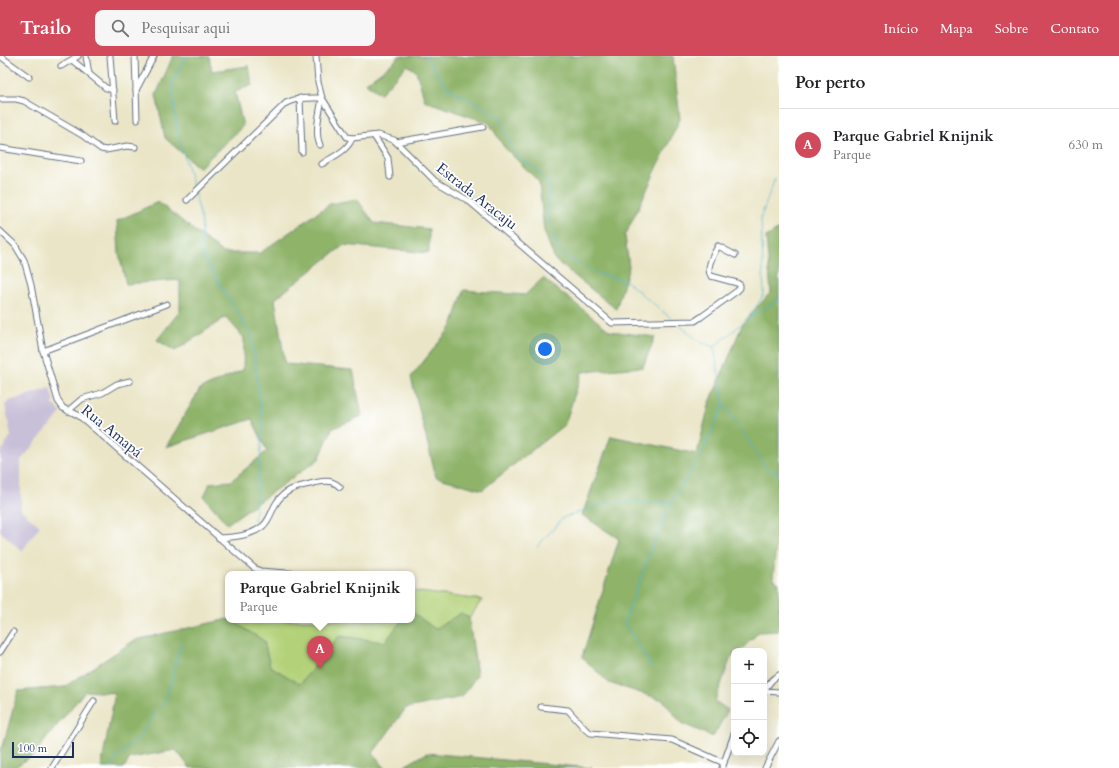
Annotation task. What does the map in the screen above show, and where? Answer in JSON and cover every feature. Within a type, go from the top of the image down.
[{"type":"street","points":[[0,56],[28,77]]},
{"type":"street","points":[[62,66],[78,56]]},
{"type":"street","points":[[86,56],[89,74]]},
{"type":"street","points":[[110,56],[115,121]]},
{"type":"street","points":[[135,56],[137,120]]},
{"type":"street","points":[[136,90],[154,56]]},
{"type":"street","points":[[316,56],[318,82],[322,98],[347,137],[352,138],[346,148],[322,164]]},
{"type":"street","points":[[72,60],[106,88],[113,90]]},
{"type":"street","points":[[0,98],[24,101],[82,135],[101,149],[106,150],[127,146],[135,147]]},
{"type":"street","points":[[187,200],[286,103],[300,98],[322,98]]},
{"type":"street","points":[[300,98],[302,152]]},
{"type":"street","points":[[320,145],[317,133],[322,98]]},
{"type":"street","points":[[396,142],[483,127]]},
{"type":"street","points":[[374,136],[388,158],[390,177]]},
{"type":"street","name":"Estrada Aracaju","points":[[352,138],[374,136],[394,140],[435,181],[469,201],[612,323],[695,320],[701,317],[738,291],[740,285],[737,283],[711,276],[709,274],[712,257],[718,246],[735,255]]},
{"type":"street","points":[[0,148],[81,161]]},
{"type":"street","name":"Rua Amapá","points":[[0,231],[14,245],[24,260],[31,285],[44,352],[58,401],[63,408],[78,415],[89,424],[219,538],[254,568],[260,571]]},
{"type":"street","points":[[44,352],[167,304]]},
{"type":"street","points":[[68,411],[82,399],[102,393],[117,384],[130,381]]},
{"type":"street","points":[[219,538],[232,538],[246,535],[258,529],[265,524],[277,501],[286,493],[298,486],[325,481],[332,482],[340,487]]},
{"type":"street","points":[[0,652],[13,632]]},
{"type":"street","points":[[767,686],[779,675]]},
{"type":"street","points":[[767,690],[779,692]]},
{"type":"street","points":[[52,768],[94,701]]},
{"type":"street","points":[[541,707],[568,710],[586,730],[591,733],[672,740],[723,765],[731,742]]},
{"type":"street","points":[[765,768],[779,741]]},
{"type":"shaded area","points":[[50,388],[54,406],[56,406],[61,413],[21,460],[21,510],[40,526],[22,551],[0,531],[0,453],[5,446],[5,443],[11,436],[5,405],[9,401]]},
{"type":"green space","points":[[173,56],[209,56],[212,71],[249,66],[252,85],[235,92],[243,126],[199,168],[165,138],[156,95]]},
{"type":"green space","points":[[398,56],[673,56],[680,119],[625,236],[629,267],[616,309],[555,260],[544,231],[539,182],[504,147],[489,123],[425,101],[416,71],[407,65],[380,94],[366,83],[395,61]]},
{"type":"green space","points":[[357,199],[374,223],[429,229],[429,253],[344,245],[275,299],[285,364],[353,370],[362,416],[332,429],[319,459],[227,524],[204,497],[210,483],[231,481],[267,451],[252,419],[166,447],[200,389],[243,370],[244,338],[226,317],[175,351],[157,340],[180,311],[180,280],[126,284],[119,253],[117,221],[158,202],[223,253],[260,253],[330,204]]},
{"type":"green space","points":[[779,229],[779,532],[777,533],[773,579],[779,583],[779,631],[759,632],[743,648],[731,648],[731,659],[715,701],[728,710],[713,737],[681,723],[663,700],[609,683],[582,657],[619,539],[582,515],[611,436],[697,454],[709,405],[743,323],[771,292],[766,237]]},
{"type":"green space","points":[[543,278],[610,331],[655,337],[643,367],[582,372],[565,424],[482,490],[436,477],[411,377],[452,326],[464,290],[525,295]]},
{"type":"green space","points":[[415,591],[482,600],[406,708],[321,742],[232,623],[415,623]]},
{"type":"green space","points":[[461,613],[469,618],[477,675],[462,697],[406,708],[373,753],[385,768],[190,768],[176,750],[130,758],[124,768],[101,768],[115,693],[85,691],[34,754],[14,768],[0,768],[0,748],[3,746],[18,691],[64,687],[135,640],[225,620],[225,623],[236,623],[264,641],[270,666],[300,684],[339,636],[385,642],[400,623],[415,623],[415,614],[435,629]]},
{"type":"green space","points":[[427,753],[592,768],[401,768]]},
{"type":"waterway","points":[[185,56],[172,85],[177,130],[194,191]]},
{"type":"waterway","points":[[426,56],[447,87],[501,118],[515,154],[535,169],[550,185],[547,215],[560,254],[596,273],[626,281],[672,319]]},
{"type":"waterway","points":[[714,347],[750,317],[764,294],[761,217],[775,178]]},
{"type":"waterway","points":[[195,194],[202,223],[201,253],[252,337],[263,427],[254,521]]},
{"type":"waterway","points":[[751,317],[779,299]]},
{"type":"waterway","points":[[678,324],[700,342],[714,347],[724,404],[767,469],[779,473]]},
{"type":"waterway","points":[[652,667],[624,623],[654,542],[671,502],[700,457],[724,404]]},
{"type":"waterway","points":[[537,547],[563,518],[606,502],[670,502]]},
{"type":"waterway","points":[[110,768],[116,758],[137,740],[166,699],[182,640]]},
{"type":"place","name":"Parque Gabriel Knijnik","points":[[320,669]]}]
